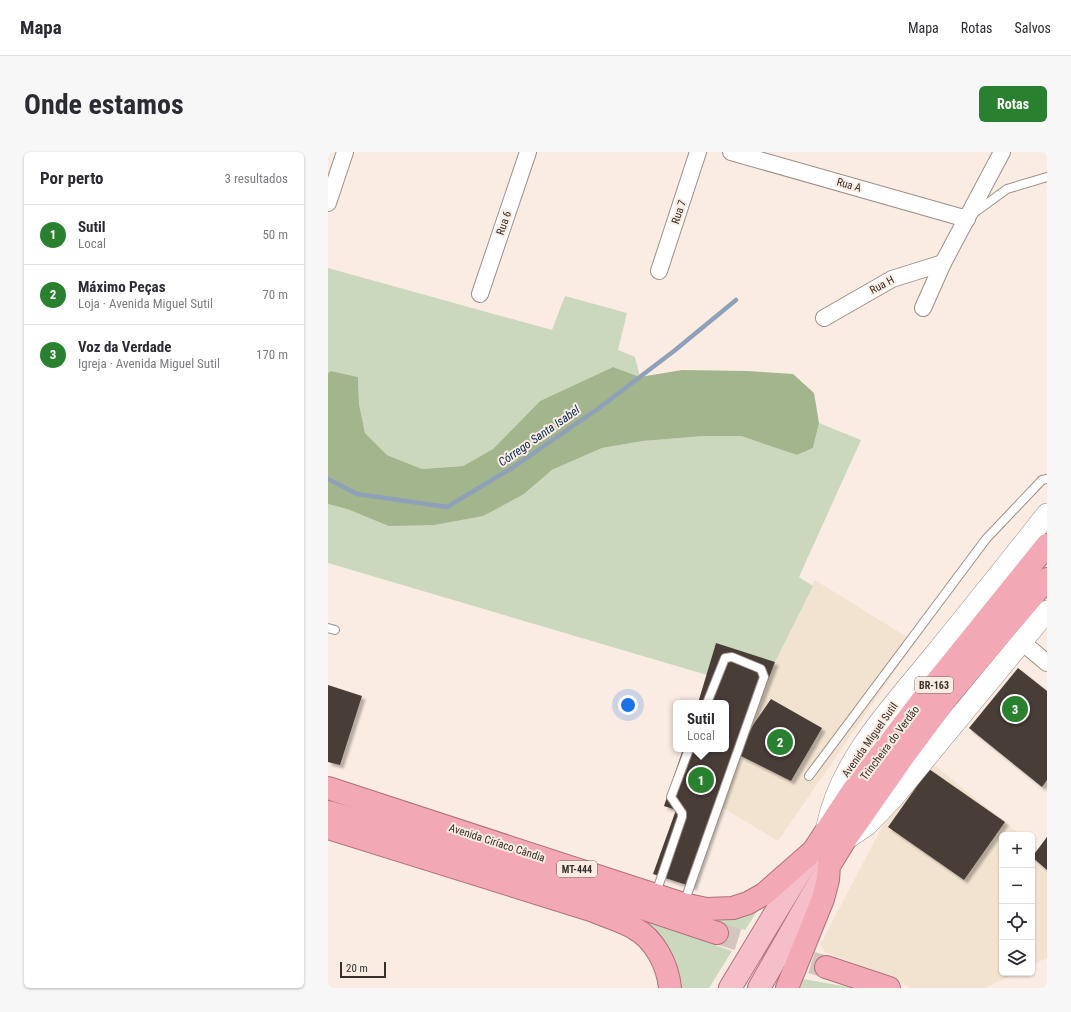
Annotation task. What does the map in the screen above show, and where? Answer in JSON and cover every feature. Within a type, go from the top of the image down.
[{"type":"highway","name":"Trincheira do Verdão","points":[[826,830],[852,792],[927,694],[1047,545]]},
{"type":"highway","name":"Trincheira do Verdão","points":[[845,840],[903,757],[949,695],[1047,579]]},
{"type":"highway","name":"Avenida Ciríaco Cândia","points":[[328,788],[655,896],[683,904],[706,908],[733,908],[748,903],[764,894],[813,851]]},
{"type":"highway","points":[[328,812],[456,846],[717,933]]},
{"type":"highway","points":[[328,828],[594,911],[636,929],[650,941],[661,958],[666,969],[670,988]]},
{"type":"highway","name":"Avenida Miguel Sutil","points":[[813,851],[826,830]]},
{"type":"highway","name":"BR-163","points":[[829,866],[845,840]]},
{"type":"highway","points":[[787,988],[823,899],[828,880],[829,866]]},
{"type":"highway","points":[[826,967],[889,988]]},
{"type":"main road","name":"Avenida Miguel Sutil","points":[[730,988],[813,851]]},
{"type":"main road","name":"BR-163","points":[[759,988],[829,866]]},
{"type":"street","points":[[329,198],[345,152]]},
{"type":"street","name":"Rua 6","points":[[480,294],[528,152]]},
{"type":"street","name":"Rua 7","points":[[659,271],[698,152]]},
{"type":"street","name":"Rua A","points":[[730,152],[967,219]]},
{"type":"street","points":[[923,308],[943,263],[1002,152]]},
{"type":"street","name":"Rua H","points":[[824,318],[892,279],[943,263]]},
{"type":"street","name":"Avenida Miguel Sutil","points":[[826,830],[830,810],[838,787],[853,760],[886,714],[1047,514]]},
{"type":"street","points":[[845,840],[867,825],[892,799],[1047,611]]},
{"type":"street","points":[[1022,642],[1047,663]]},
{"type":"lane","points":[[967,219],[988,201],[1007,189],[1047,177]]},
{"type":"lane","points":[[809,776],[986,539],[1042,480],[1047,479]]},
{"type":"lane","points":[[683,904],[764,677],[763,672],[761,669],[732,657],[725,658],[708,700]]},
{"type":"lane","points":[[655,896],[682,817],[682,813],[671,797],[688,752]]},
{"type":"shaded area","points":[[815,580],[915,642],[778,841],[720,806],[775,662]]},
{"type":"shaded area","points":[[933,764],[1017,832],[999,832],[999,976],[1010,976],[985,988],[910,988],[887,975],[825,952],[820,945],[883,825]]},
{"type":"shaded area","points":[[1035,846],[1047,856],[1047,958],[1035,964]]},
{"type":"green space","points":[[328,268],[552,330],[565,296],[627,313],[618,350],[635,357],[640,377],[613,367],[540,401],[493,449],[463,466],[422,469],[387,455],[365,433],[359,404],[358,377],[331,371],[328,373]]},
{"type":"green space","points":[[613,367],[640,377],[682,370],[747,371],[793,374],[814,393],[819,423],[813,448],[797,455],[741,436],[704,436],[643,441],[602,448],[552,470],[524,494],[483,516],[434,525],[389,526],[350,510],[328,504],[328,373],[331,371],[358,377],[359,404],[365,433],[387,455],[422,469],[463,466],[493,449],[540,401]]},
{"type":"green space","points":[[819,423],[861,440],[799,577],[813,586],[775,662],[716,644],[707,675],[328,563],[328,504],[350,510],[524,494],[552,470],[602,448],[643,441],[704,436],[741,436],[797,455],[813,448]]},
{"type":"green space","points":[[758,910],[745,930],[677,911]]},
{"type":"green space","points":[[637,917],[732,951],[709,988],[679,988]]},
{"type":"green space","points":[[803,979],[855,988],[800,988]]},
{"type":"building","points":[[716,643],[775,662],[741,751],[753,725],[771,699],[822,728],[791,781],[739,755],[693,887],[653,874],[676,810],[664,806],[682,752],[729,752],[729,700],[699,700]]},
{"type":"building","points":[[1018,668],[1047,691],[1047,780],[1042,787],[969,728]]},
{"type":"building","points":[[328,685],[362,696],[340,765],[328,762]]},
{"type":"building","points":[[929,769],[1005,822],[964,880],[888,827]]},
{"type":"building","points":[[1047,837],[1047,870],[1035,860],[1035,853]]},
{"type":"waterway","name":"Córrego Santa Isabel","points":[[328,479],[357,494],[447,507],[512,468],[599,408],[674,351],[736,300]]},
{"type":"tunnel","points":[[717,933],[826,967]]},
{"type":"place","name":"Voz da Verdade","points":[[1015,709]]},
{"type":"place","name":"Máximo Peças","points":[[780,742]]},
{"type":"place","name":"Sutil","points":[[701,780]]}]
